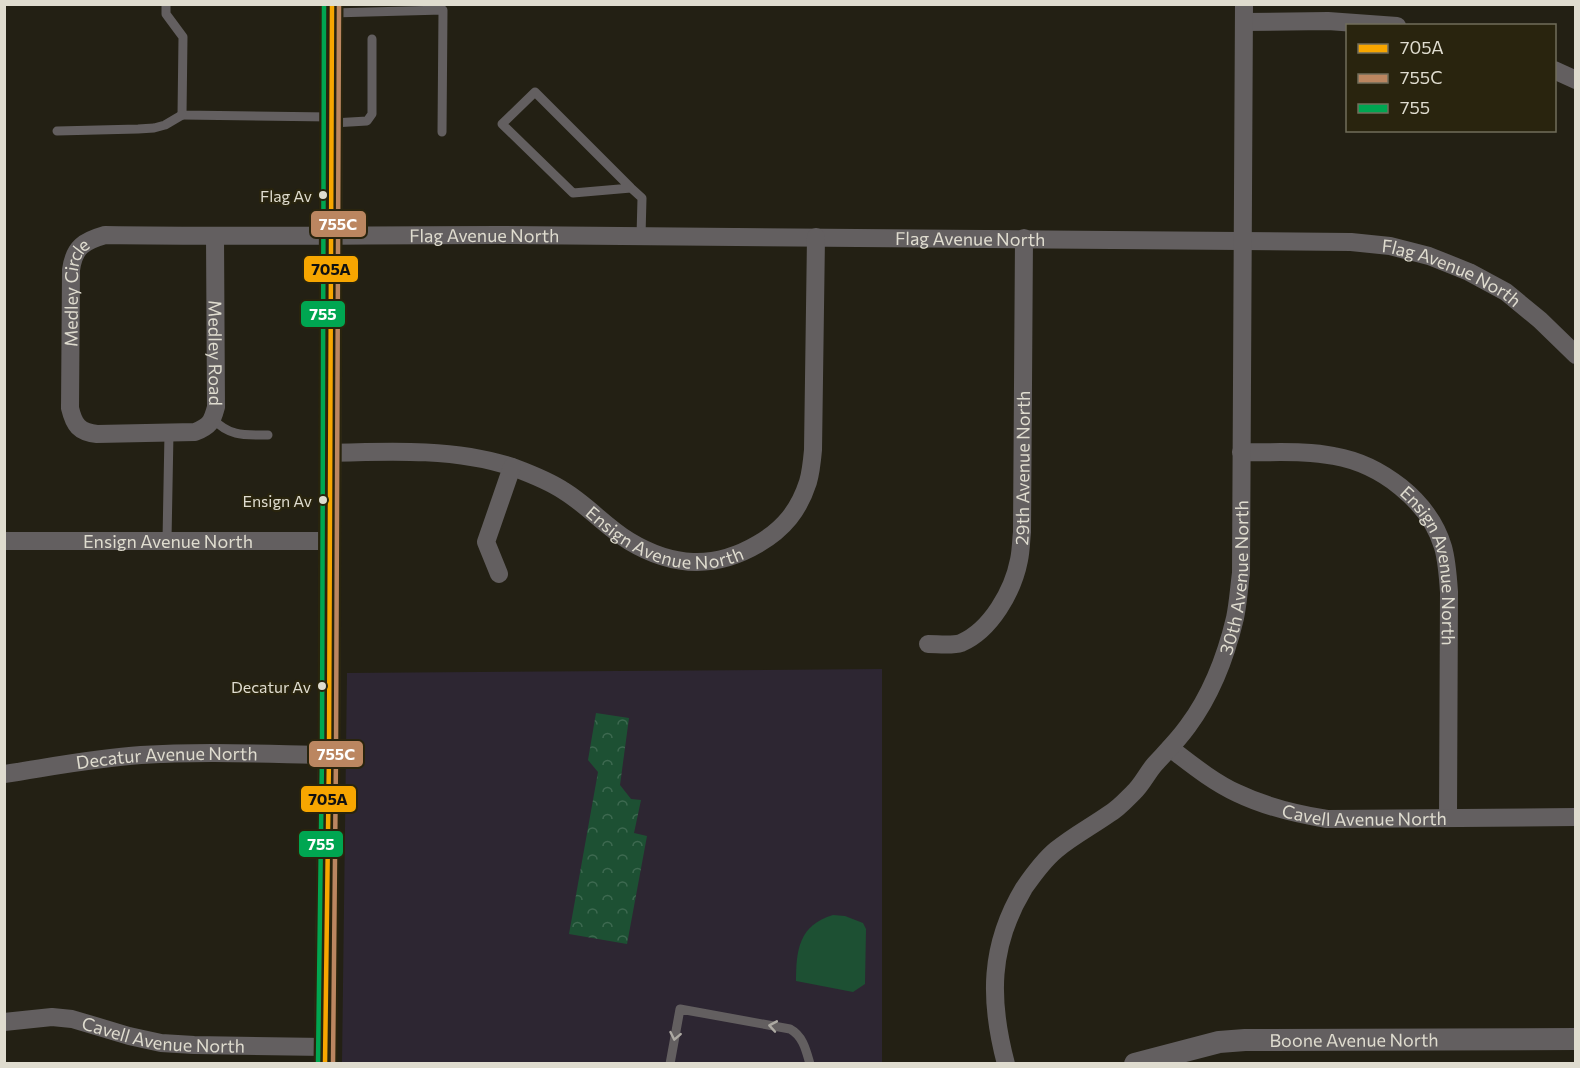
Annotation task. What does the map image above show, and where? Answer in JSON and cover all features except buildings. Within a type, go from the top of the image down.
[{"type":"street","points":[[325,1055],[329,755],[332,9]]},
{"type":"street","points":[[1244,13],[1369,24]]},
{"type":"street","name":"30th Avenue North","points":[[1006,1064],[995,1006],[995,973],[1001,938],[1013,906],[1031,877],[1055,850],[1111,814],[1135,792],[1189,725],[1207,696],[1223,660],[1235,616],[1241,573],[1244,13]]},
{"type":"street","points":[[1556,71],[1575,80]]},
{"type":"street","name":"Medley Circle","points":[[169,433],[86,432],[78,427],[72,418],[70,408],[71,270],[73,257],[80,247],[91,239],[105,235],[215,237],[331,235]]},
{"type":"street","name":"Flag Avenue North","points":[[331,235],[1351,242],[1390,246],[1429,256],[1469,272],[1506,292],[1540,320],[1575,355]]},
{"type":"street","name":"Medley Road","points":[[169,433],[195,432],[206,427],[213,419],[216,407],[215,237]]},
{"type":"street","name":"Ensign Avenue North","points":[[329,453],[415,452],[463,456],[512,467],[565,491],[628,541],[654,554],[678,562],[698,562],[720,560],[742,553],[765,540],[784,525],[799,504],[808,480],[813,450],[816,237]]},
{"type":"street","name":"29th Avenue North","points":[[928,644],[959,644],[978,632],[1000,608],[1012,584],[1020,559],[1024,238]]},
{"type":"street","name":"Ensign Avenue North","points":[[1241,452],[1304,453],[1333,456],[1360,463],[1387,478],[1411,496],[1429,519],[1442,545],[1447,566],[1449,592],[1448,818]]},
{"type":"street","points":[[500,574],[486,542],[512,467]]},
{"type":"street","name":"Ensign Avenue North","points":[[4,541],[330,541]]},
{"type":"street","name":"Cavell Avenue North","points":[[1170,748],[1234,792],[1266,806],[1327,819],[1575,817]]},
{"type":"street","name":"Decatur Avenue North","points":[[4,774],[141,755],[329,755]]},
{"type":"street","name":"Cavell Avenue North","points":[[4,1022],[28,1018],[72,1019],[161,1043],[325,1055]]},
{"type":"street","name":"Boone Avenue North","points":[[1135,1064],[1219,1042],[1245,1040],[1575,1039]]},
{"type":"lane","points":[[166,4],[166,14],[183,37],[182,115]]},
{"type":"lane","points":[[332,9],[443,10],[442,132]]},
{"type":"lane","points":[[57,131],[146,129],[165,125],[182,115],[367,121],[372,114],[372,39]]},
{"type":"lane","points":[[632,188],[573,193],[502,124],[535,92],[632,188],[642,198],[641,236]]},
{"type":"lane","points":[[213,419],[222,429],[233,433],[268,435]]},
{"type":"lane","points":[[167,540],[169,433]]},
{"type":"lane","points":[[670,1064],[680,1009],[790,1029],[796,1032],[802,1042],[810,1064]]},
{"type":"shaded area","points":[[882,669],[882,1063],[342,1064],[347,673]]},
{"type":"green space","points":[[596,713],[629,718],[620,785],[631,799],[641,800],[634,833],[647,836],[627,944],[569,934],[598,772],[588,760]]},
{"type":"green space","points":[[833,915],[845,916],[863,923],[866,929],[865,984],[853,992],[796,981],[799,949],[806,932],[822,919]]},
{"type":"transit line","name":"755","points":[[318,1064],[322,755],[324,4]]},
{"type":"transit line","name":"705A","points":[[325,1064],[329,755],[332,4]]},
{"type":"transit line","name":"755C","points":[[333,1064],[339,4]]},
{"type":"place","name":"Flag Av","points":[[323,195]]},
{"type":"place","name":"Ensign Av","points":[[323,500]]},
{"type":"place","name":"Decatur Av","points":[[322,686]]}]
